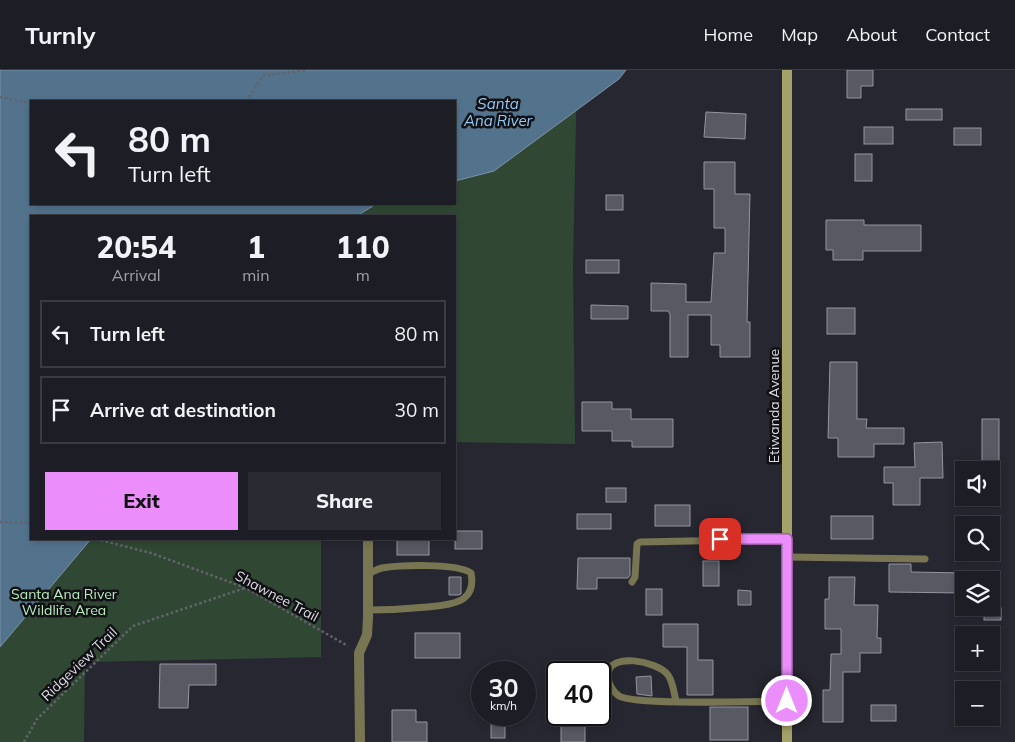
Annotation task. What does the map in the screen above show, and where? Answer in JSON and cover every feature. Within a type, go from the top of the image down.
[{"type":"street","name":"Etiwanda Avenue","points":[[787,70],[788,742]]},
{"type":"street","points":[[360,742],[359,652],[366,635],[368,540]]},
{"type":"lane","points":[[632,582],[635,577],[637,544],[640,542],[787,539]]},
{"type":"lane","points":[[787,557],[925,558]]},
{"type":"lane","points":[[368,574],[380,568],[400,566],[454,568],[471,573],[472,581],[470,592],[447,606],[406,610],[368,610]]},
{"type":"lane","points":[[676,701],[668,675],[658,666],[629,661],[621,662],[611,667],[608,675],[611,687],[619,696],[636,701],[676,701],[787,701]]},
{"type":"path","points":[[247,100],[263,76],[307,70]]},
{"type":"path","points":[[0,97],[30,103]]},
{"type":"path","points":[[0,522],[30,523]]},
{"type":"path","name":"Shawnee Trail","points":[[100,540],[150,553],[246,588],[359,652]]},
{"type":"path","name":"Ridgeview Trail","points":[[24,742],[37,719],[134,626],[246,588]]},
{"type":"green space","name":"Santa Ana River Wildlife Area","points":[[0,70],[577,70],[573,268],[575,444],[456,442],[456,215],[30,215],[30,540],[321,540],[321,657],[85,662],[84,742],[0,742]]},
{"type":"water","name":"Santa Ana River","points":[[0,70],[626,70],[619,79],[494,171],[456,181],[456,100],[30,100],[30,205],[374,205],[359,215],[30,215],[30,540],[90,540],[0,647]]},
{"type":"building","points":[[847,70],[873,70],[873,86],[861,86],[861,98],[847,98]]},
{"type":"building","points":[[906,109],[942,109],[942,120],[906,120]]},
{"type":"building","points":[[706,112],[746,114],[745,139],[704,137]]},
{"type":"building","points":[[864,127],[893,127],[893,144],[864,144]]},
{"type":"building","points":[[954,128],[981,128],[981,145],[954,145]]},
{"type":"building","points":[[855,154],[872,154],[872,181],[855,181]]},
{"type":"building","points":[[704,162],[735,162],[735,194],[750,194],[747,322],[750,322],[750,357],[720,357],[720,345],[711,345],[711,315],[688,315],[688,357],[670,357],[670,314],[668,311],[651,311],[651,283],[686,284],[686,302],[711,302],[714,253],[725,253],[725,228],[714,228],[714,189],[704,189]]},
{"type":"building","points":[[606,195],[623,195],[623,210],[606,210]]},
{"type":"building","points":[[826,220],[864,220],[864,225],[921,225],[921,251],[863,251],[863,260],[833,260],[833,250],[826,250]]},
{"type":"building","points":[[586,260],[619,260],[619,273],[586,273]]},
{"type":"building","points":[[591,305],[628,306],[628,319],[591,319]]},
{"type":"building","points":[[827,308],[855,308],[855,334],[827,334]]},
{"type":"building","points":[[830,362],[857,362],[857,419],[867,419],[866,428],[904,428],[904,444],[874,444],[874,457],[838,457],[838,438],[828,438]]},
{"type":"building","points":[[582,402],[612,402],[612,409],[631,409],[631,419],[673,419],[673,447],[632,447],[632,441],[612,441],[612,431],[582,431]]},
{"type":"building","points":[[982,419],[999,419],[999,461],[982,461]]},
{"type":"building","points":[[942,442],[943,478],[920,478],[920,505],[893,505],[893,483],[884,483],[884,467],[915,467],[914,443]]},
{"type":"building","points":[[606,488],[626,488],[626,502],[606,502]]},
{"type":"building","points":[[655,505],[690,505],[690,526],[655,526]]},
{"type":"building","points":[[577,514],[611,514],[611,529],[577,529]]},
{"type":"building","points":[[831,516],[873,516],[873,539],[831,539]]},
{"type":"building","points":[[456,531],[482,531],[482,549],[455,549]]},
{"type":"building","points":[[397,540],[429,540],[429,555],[397,555]]},
{"type":"building","points":[[578,558],[630,558],[630,575],[628,578],[597,578],[597,589],[577,589]]},
{"type":"building","points":[[703,561],[719,561],[719,586],[703,586]]},
{"type":"building","points":[[889,564],[911,564],[911,572],[955,573],[955,593],[889,592]]},
{"type":"building","points":[[449,577],[461,577],[461,594],[449,595]]},
{"type":"building","points":[[829,577],[855,577],[854,605],[878,605],[877,638],[881,638],[881,653],[860,653],[860,672],[843,672],[843,722],[823,722],[823,690],[830,690],[831,654],[841,654],[841,629],[825,629],[825,599],[829,599]]},
{"type":"building","points":[[646,589],[662,589],[662,615],[646,615]]},
{"type":"building","points":[[738,590],[751,591],[751,605],[738,605]]},
{"type":"building","points":[[1001,608],[1001,620],[984,620],[984,616],[1000,616]]},
{"type":"building","points":[[663,624],[698,624],[698,660],[713,660],[713,695],[687,695],[687,647],[663,647]]},
{"type":"building","points":[[415,633],[460,633],[460,658],[415,658]]},
{"type":"building","points":[[160,664],[216,664],[216,685],[189,685],[188,708],[159,708]]},
{"type":"building","points":[[651,676],[652,696],[637,694],[636,677]]},
{"type":"building","points":[[871,705],[896,705],[896,721],[871,721]]},
{"type":"building","points":[[710,707],[748,707],[748,740],[710,740]]},
{"type":"building","points":[[392,710],[416,710],[416,722],[427,722],[427,742],[392,742]]},
{"type":"building","points":[[491,726],[505,726],[505,738],[491,738]]},
{"type":"building","points":[[561,726],[585,726],[585,742],[561,742]]},
{"type":"route","points":[[720,539],[787,539],[787,701]]}]
